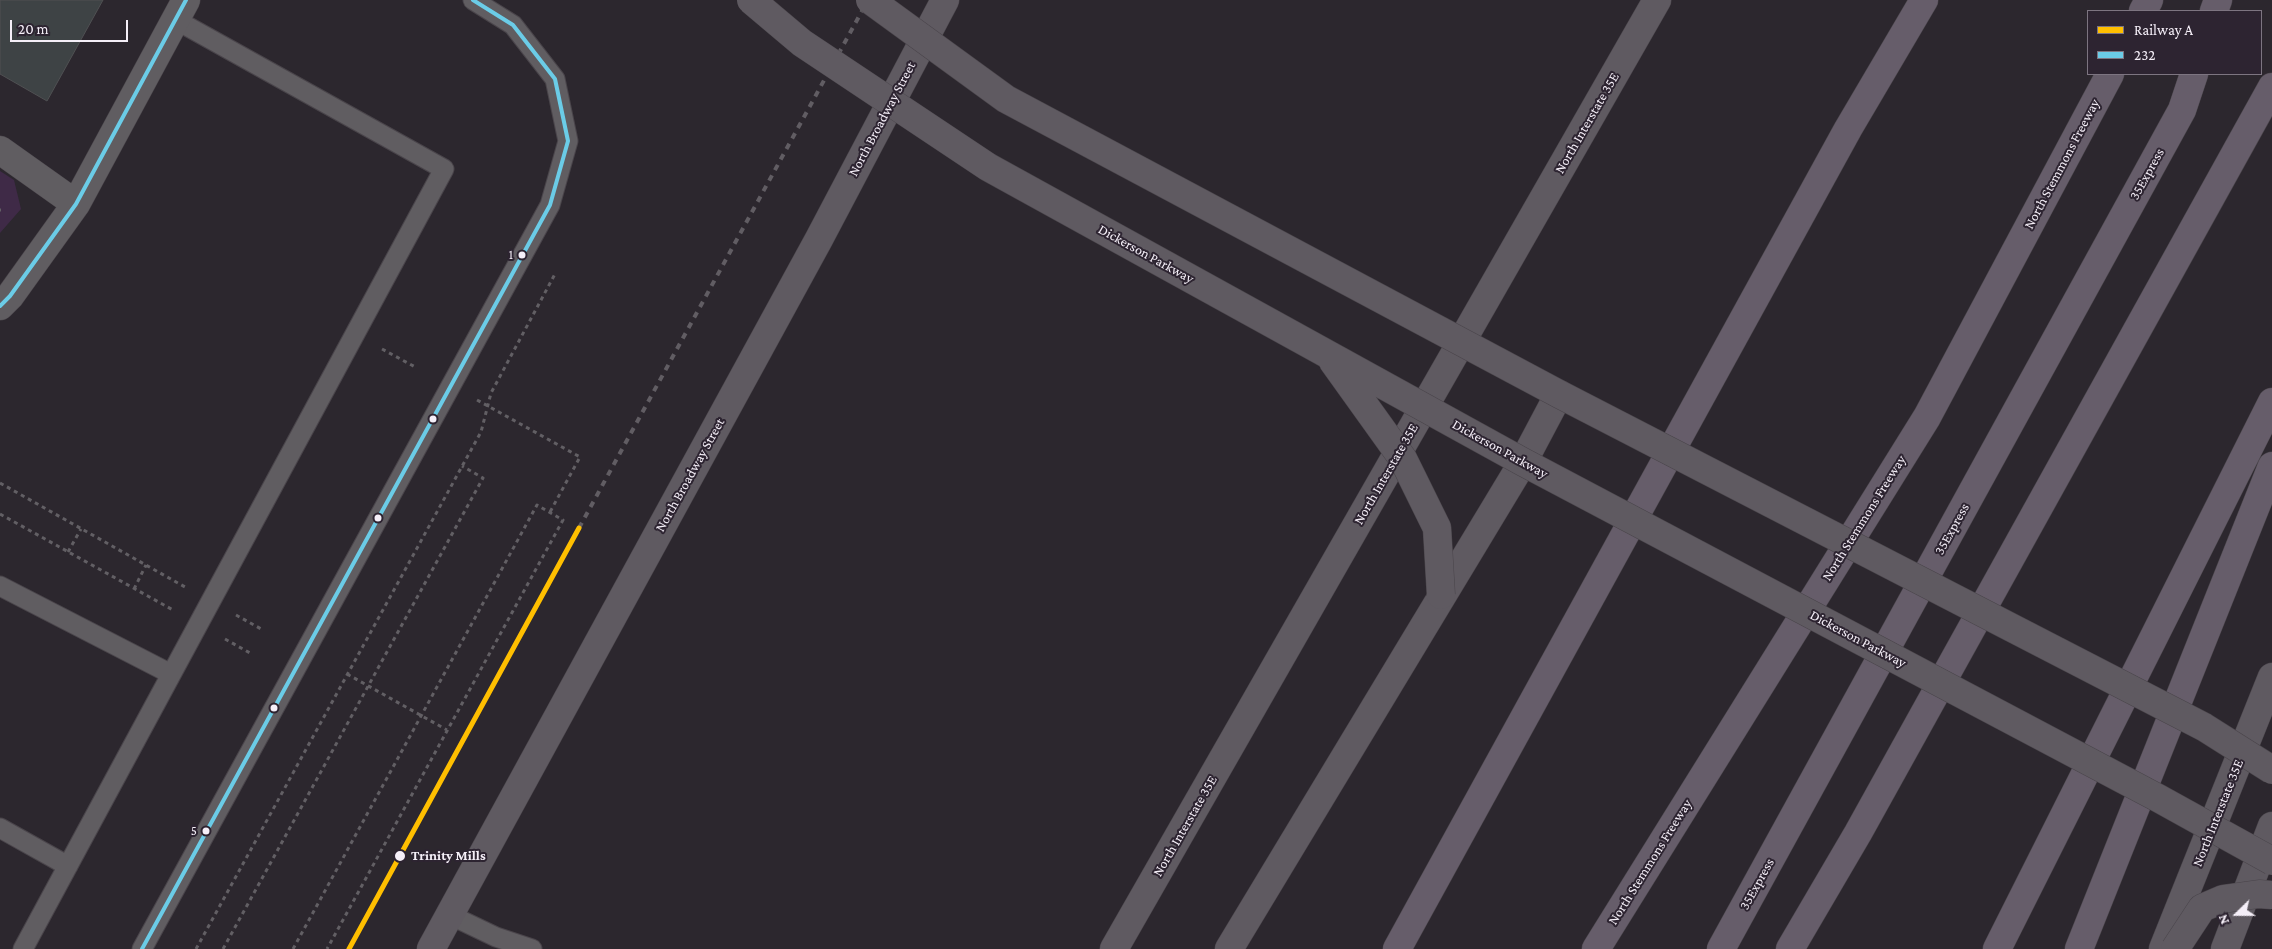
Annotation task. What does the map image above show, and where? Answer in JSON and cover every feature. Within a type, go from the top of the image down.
[{"type":"highway","points":[[1397,949],[1848,128],[1924,0]]},
{"type":"highway","name":"North Stemmons Freeway","points":[[1596,949],[1927,417],[2109,75]]},
{"type":"highway","name":"35Express","points":[[1721,949],[2182,110],[2194,75]]},
{"type":"highway","points":[[1790,949],[1858,833],[2272,87]]},
{"type":"highway","points":[[1997,949],[2272,402]]},
{"type":"highway","points":[[2079,949],[2272,466]]},
{"type":"street","name":"Dickerson Parkway","points":[[751,0],[802,43],[988,167],[1523,462],[2272,861]]},
{"type":"street","points":[[870,0],[1006,98],[1559,394],[2195,722],[2272,770]]},
{"type":"street","name":"North Broadway Street","points":[[431,949],[819,240],[946,0]]},
{"type":"street","name":"North Interstate 35E","points":[[1114,949],[1657,0]]},
{"type":"street","points":[[0,306],[10,296],[76,204],[181,10]]},
{"type":"street","points":[[0,150],[76,204]]},
{"type":"street","points":[[1328,354],[1403,459],[1437,528],[1441,595]]},
{"type":"street","points":[[1230,949],[1441,595],[1523,462],[1559,394]]},
{"type":"street","name":"North Interstate 35E","points":[[2164,949],[2272,677]]},
{"type":"street","points":[[2225,949],[2272,826]]},
{"type":"street","points":[[2175,949],[2202,908],[2223,899],[2259,894],[2272,895]]},
{"type":"lane","points":[[142,949],[550,205],[568,142],[554,79],[513,25],[473,0]]},
{"type":"lane","points":[[23,949],[444,169],[181,10]]},
{"type":"lane","points":[[0,586],[171,674]]},
{"type":"lane","points":[[0,828],[68,866]]},
{"type":"lane","points":[[450,915],[496,937],[532,949]]},
{"type":"path","points":[[196,949],[481,432],[491,393],[555,274]]},
{"type":"path","points":[[355,334],[418,368]]},
{"type":"path","points":[[474,398],[580,456],[550,512]]},
{"type":"path","points":[[223,949],[483,478],[462,466]]},
{"type":"path","points":[[0,483],[262,630]]},
{"type":"path","points":[[293,949],[537,504],[563,520],[327,949]]},
{"type":"path","points":[[0,514],[250,653]]},
{"type":"path","points":[[68,552],[81,529]]},
{"type":"path","points":[[134,589],[146,565]]},
{"type":"path","points":[[348,674],[447,730]]},
{"type":"shaded area","points":[[0,171],[14,180],[21,209],[0,233]]},
{"type":"building","points":[[0,0],[103,0],[47,101],[0,74]]},
{"type":"railway","points":[[579,528],[868,0]]},
{"type":"rail line","name":"A","points":[[349,949],[579,528]]},
{"type":"transit line","name":"232","points":[[0,306],[10,296],[76,204],[186,0]]},
{"type":"transit line","name":"232","points":[[142,949],[550,205],[568,141],[555,79],[513,25],[473,0]]},
{"type":"place","name":"1","points":[[522,255]]},
{"type":"place","name":"5","points":[[206,831]]},
{"type":"place","name":"Trinity Mills","points":[[400,856]]}]
